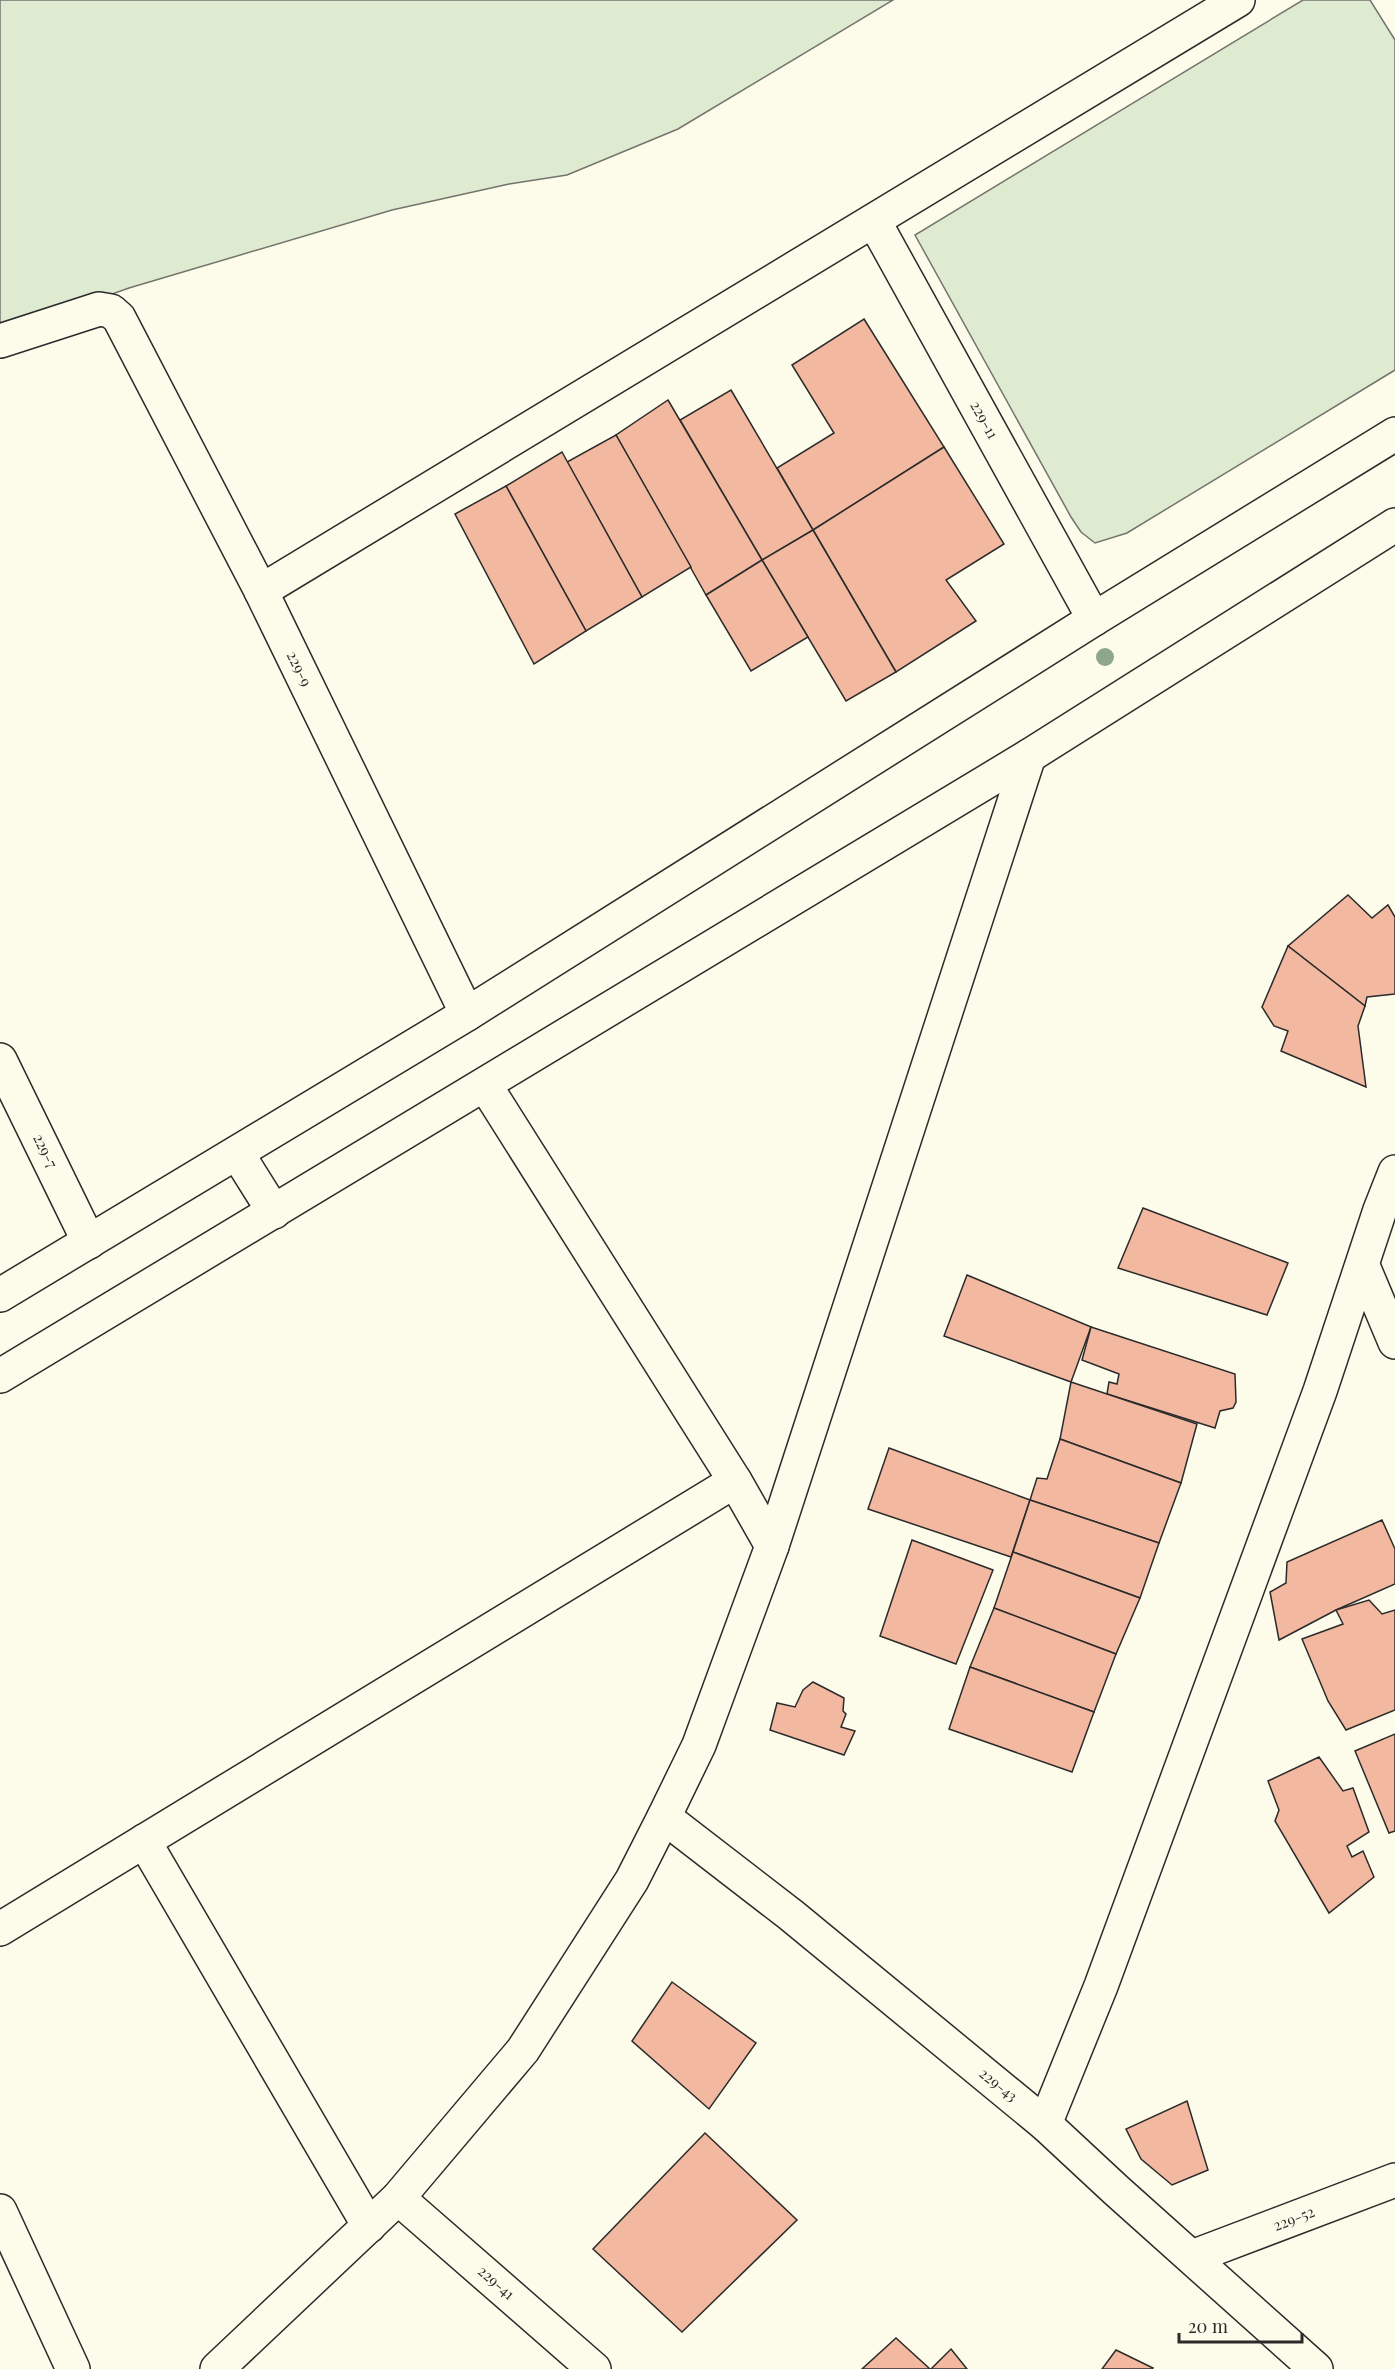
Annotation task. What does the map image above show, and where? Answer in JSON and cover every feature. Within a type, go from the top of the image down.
[{"type":"street","points":[[261,591],[1238,0]]},
{"type":"street","name":"229-11","points":[[874,221],[1094,619]]},
{"type":"street","name":"229-9","points":[[0,341],[99,309],[111,310],[119,318],[261,591],[467,1014]]},
{"type":"street","points":[[0,1295],[467,1014],[1094,619],[1395,434]]},
{"type":"street","points":[[0,1376],[1029,756],[1395,525]]},
{"type":"street","points":[[217,2369],[398,2198],[523,2050],[632,1880],[664,1817],[699,1745],[772,1546],[1029,756]]},
{"type":"street","name":"229-7","points":[[0,1060],[89,1242]]},
{"type":"street","points":[[485,1085],[735,1482],[772,1546]]},
{"type":"street","points":[[237,1153],[274,1212]]},
{"type":"street","points":[[1045,2124],[1101,1986],[1320,1391],[1380,1210],[1395,1173]]},
{"type":"street","points":[[1363,1266],[1395,1342]]},
{"type":"street","points":[[0,1929],[735,1482]]},
{"type":"street","name":"229-43","points":[[664,1817],[791,1915],[1045,2124],[1316,2369]]},
{"type":"street","points":[[144,1841],[369,2226]]},
{"type":"street","name":"229-52","points":[[1192,2257],[1395,2180]]},
{"type":"street","name":"229-41","points":[[398,2198],[594,2369]]},
{"type":"street","points":[[0,2211],[73,2369]]},
{"type":"green space","points":[[0,0],[893,0],[678,129],[567,175],[509,184],[392,210],[129,288],[0,334]]},
{"type":"green space","points":[[1303,0],[1370,0],[1395,40],[1395,370],[1127,533],[1095,543],[1081,532],[1071,517],[915,235]]},
{"type":"building","points":[[864,319],[944,447],[813,530],[777,468],[834,433],[792,365]]},
{"type":"building","points":[[731,390],[813,530],[762,560],[680,420]]},
{"type":"building","points":[[668,400],[762,560],[706,595],[616,435]]},
{"type":"building","points":[[616,435],[691,567],[642,597],[567,462]]},
{"type":"building","points":[[944,447],[1004,544],[946,580],[976,621],[896,672],[813,530]]},
{"type":"building","points":[[562,452],[642,597],[586,631],[506,486]]},
{"type":"building","points":[[506,486],[586,631],[534,664],[455,514]]},
{"type":"building","points":[[813,530],[896,672],[846,701],[762,560]]},
{"type":"building","points":[[762,560],[808,637],[751,671],[706,595]]},
{"type":"building","points":[[1348,895],[1372,918],[1388,905],[1395,917],[1395,994],[1367,997],[1365,1006],[1288,946]]},
{"type":"building","points":[[1288,946],[1365,1006],[1358,1026],[1366,1087],[1281,1051],[1288,1031],[1274,1026],[1262,1007]]},
{"type":"building","points":[[1143,1208],[1288,1263],[1267,1315],[1118,1268]]},
{"type":"building","points":[[967,1275],[1091,1327],[1071,1382],[944,1336]]},
{"type":"building","points":[[1091,1327],[1235,1374],[1236,1402],[1233,1408],[1220,1411],[1215,1428],[1107,1394],[1109,1382],[1117,1384],[1119,1374],[1082,1360]]},
{"type":"building","points":[[1071,1382],[1197,1424],[1181,1483],[1060,1439]]},
{"type":"building","points":[[1060,1439],[1181,1483],[1159,1543],[1030,1500],[1037,1478],[1047,1479]]},
{"type":"building","points":[[889,1448],[1030,1500],[1011,1557],[868,1509]]},
{"type":"building","points":[[1030,1500],[1159,1543],[1140,1598],[1013,1552]]},
{"type":"building","points":[[1382,1520],[1395,1549],[1395,1584],[1336,1610],[1279,1640],[1270,1592],[1286,1583],[1287,1562]]},
{"type":"building","points":[[912,1540],[993,1570],[956,1664],[880,1636]]},
{"type":"building","points":[[1013,1552],[1140,1598],[1116,1654],[994,1608]]},
{"type":"building","points":[[1369,1600],[1382,1614],[1395,1610],[1395,1710],[1346,1730],[1328,1701],[1302,1639],[1343,1624],[1336,1610]]},
{"type":"building","points":[[994,1608],[1116,1654],[1094,1712],[970,1667]]},
{"type":"building","points":[[970,1667],[1094,1712],[1072,1772],[949,1729]]},
{"type":"building","points":[[813,1682],[844,1698],[843,1711],[846,1714],[841,1727],[855,1731],[844,1755],[770,1730],[777,1703],[795,1707],[803,1690]]},
{"type":"building","points":[[1395,1734],[1395,1831],[1389,1833],[1355,1751]]},
{"type":"building","points":[[1319,1757],[1343,1791],[1353,1788],[1369,1832],[1347,1846],[1352,1857],[1363,1851],[1374,1877],[1329,1913],[1275,1821],[1279,1810],[1268,1781]]},
{"type":"building","points":[[672,1982],[756,2043],[709,2109],[632,2041]]},
{"type":"building","points":[[1187,2101],[1208,2170],[1172,2185],[1141,2159],[1126,2129]]},
{"type":"building","points":[[705,2133],[797,2220],[682,2332],[593,2249]]},
{"type":"building","points":[[896,2338],[930,2369],[862,2369]]},
{"type":"building","points":[[951,2349],[967,2369],[931,2369]]},
{"type":"building","points":[[1116,2350],[1153,2368],[1102,2369]]}]
